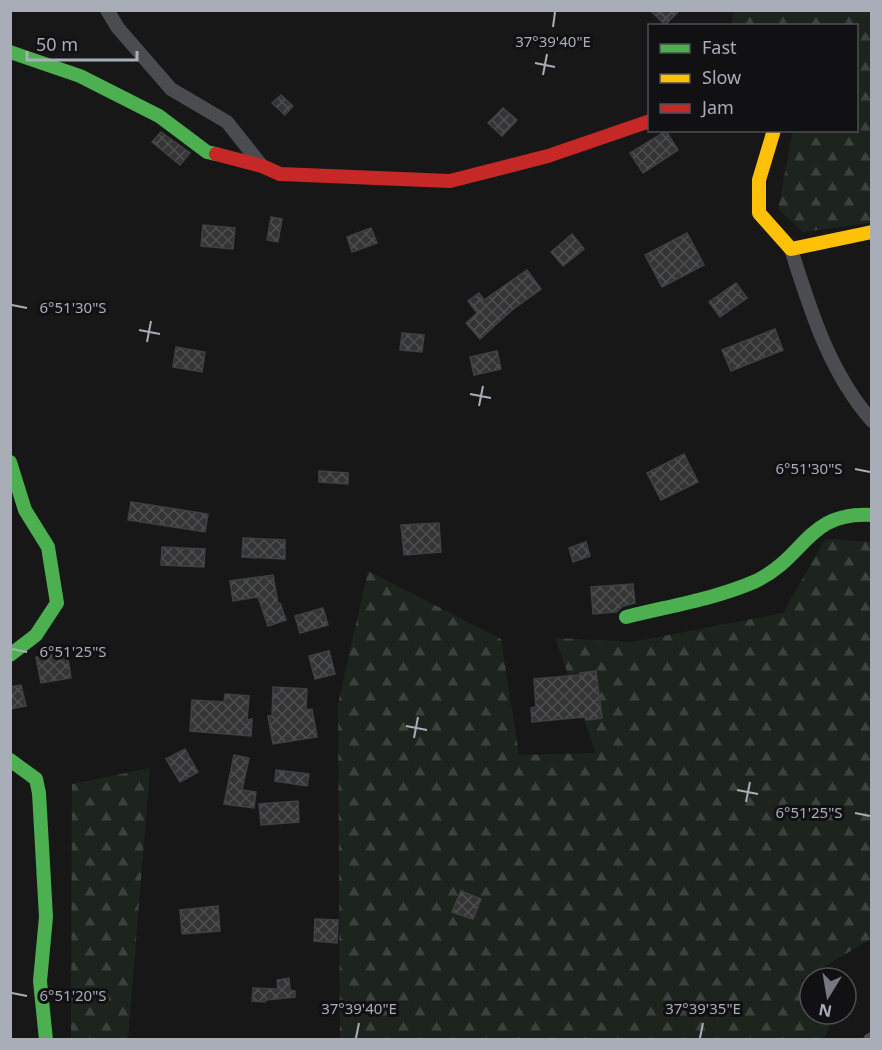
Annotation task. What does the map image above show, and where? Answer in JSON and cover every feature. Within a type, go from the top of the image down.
[{"type":"street","points":[[108,10],[118,28],[171,89],[227,122],[262,166]]},
{"type":"street","points":[[10,52],[80,76],[159,116],[207,152],[262,166],[280,174],[450,181],[548,156],[648,122]]},
{"type":"street","points":[[773,132],[759,180],[759,213],[791,249],[809,304],[832,362],[861,408],[872,421]]},
{"type":"street","points":[[791,249],[872,232]]},
{"type":"street","points":[[10,462],[25,510],[48,547],[57,603],[36,635],[10,655]]},
{"type":"street","points":[[626,617],[747,585],[769,574],[792,557],[807,536],[826,521],[841,514],[872,515]]},
{"type":"street","points":[[10,760],[36,779],[39,793],[46,917],[40,981],[46,1040]]},
{"type":"green space","points":[[733,11],[871,11],[871,223],[803,232],[778,209],[793,132],[858,132],[858,24],[732,24]]},
{"type":"green space","points":[[825,539],[871,542],[871,939],[825,966],[798,966],[798,1026],[829,1026],[824,1039],[340,1040],[338,704],[368,571],[501,639],[519,755],[596,753],[555,638],[632,642],[783,613]]},
{"type":"green space","points":[[150,768],[128,1039],[71,1039],[72,784]]},
{"type":"building","points":[[650,10],[680,10],[666,24]]},
{"type":"building","points":[[281,95],[293,106],[285,115],[272,103]]},
{"type":"building","points":[[503,108],[517,120],[502,136],[488,123]]},
{"type":"building","points":[[161,132],[190,153],[180,165],[152,142]]},
{"type":"building","points":[[664,132],[667,132],[678,150],[643,173],[630,153]]},
{"type":"building","points":[[271,217],[282,219],[278,242],[267,240]]},
{"type":"building","points":[[203,225],[235,228],[233,249],[201,246]]},
{"type":"building","points":[[371,228],[377,243],[352,252],[347,237]]},
{"type":"building","points":[[687,233],[704,265],[662,287],[645,255]]},
{"type":"building","points":[[572,234],[584,249],[563,266],[551,252]]},
{"type":"building","points":[[527,270],[541,289],[512,310],[480,339],[466,323],[477,313],[468,301],[479,293],[484,300]]},
{"type":"building","points":[[736,283],[747,298],[720,317],[709,302]]},
{"type":"building","points":[[775,329],[783,350],[731,371],[722,350]]},
{"type":"building","points":[[402,333],[424,335],[422,352],[400,350]]},
{"type":"building","points":[[176,347],[205,352],[202,372],[173,367]]},
{"type":"building","points":[[497,351],[501,369],[474,375],[470,357]]},
{"type":"building","points":[[684,454],[698,482],[661,500],[647,473]]},
{"type":"building","points":[[319,471],[348,473],[348,484],[319,482]]},
{"type":"building","points":[[131,502],[208,514],[205,532],[128,520]]},
{"type":"building","points":[[439,523],[441,552],[404,555],[401,525]]},
{"type":"building","points":[[243,538],[285,540],[285,559],[242,557]]},
{"type":"building","points":[[586,542],[590,556],[573,562],[569,548]]},
{"type":"building","points":[[162,547],[205,549],[204,567],[161,565]]},
{"type":"building","points":[[273,575],[278,604],[280,603],[286,620],[268,626],[258,597],[233,601],[230,581]]},
{"type":"building","points":[[633,584],[635,603],[623,606],[616,612],[593,614],[591,587]]},
{"type":"building","points":[[323,608],[328,625],[300,633],[295,616]]},
{"type":"building","points":[[329,651],[335,674],[315,679],[309,656]]},
{"type":"building","points":[[67,652],[71,678],[41,683],[36,657]]},
{"type":"building","points":[[596,671],[602,718],[586,720],[585,717],[532,722],[531,708],[536,707],[534,679],[580,675],[580,673]]},
{"type":"building","points":[[21,685],[26,706],[10,709],[10,687]]},
{"type":"building","points":[[273,687],[307,689],[306,710],[312,709],[317,737],[273,744],[268,716],[272,716]]},
{"type":"building","points":[[225,694],[249,696],[247,720],[252,719],[251,736],[190,731],[192,700],[224,702]]},
{"type":"building","points":[[185,749],[198,772],[180,782],[166,759]]},
{"type":"building","points":[[234,755],[249,758],[242,790],[256,792],[254,808],[224,804]]},
{"type":"building","points":[[276,770],[309,774],[307,786],[275,781]]},
{"type":"building","points":[[298,801],[299,822],[261,825],[259,804]]},
{"type":"building","points":[[461,891],[481,899],[473,919],[452,912]]},
{"type":"building","points":[[218,906],[220,931],[182,934],[180,910]]},
{"type":"building","points":[[315,919],[338,920],[337,943],[314,941]]},
{"type":"building","points":[[289,978],[290,990],[295,991],[295,997],[266,1000],[265,1002],[252,1001],[253,988],[278,989],[277,980]]},
{"type":"traffic: fast","points":[[10,52],[80,76],[159,116],[207,152],[216,154]]},
{"type":"traffic: fast","points":[[10,462],[25,510],[48,547],[57,603],[36,635],[10,655]]},
{"type":"traffic: fast","points":[[626,617],[708,597],[756,581],[773,571],[808,538],[833,520],[850,516],[872,515]]},
{"type":"traffic: fast","points":[[10,760],[36,779],[39,793],[46,917],[40,981],[46,1040]]},
{"type":"traffic: slow","points":[[773,132],[759,180],[759,213],[791,249],[872,232]]},
{"type":"traffic: jam","points":[[216,154],[262,166],[280,174],[450,181],[548,156],[648,122]]}]
